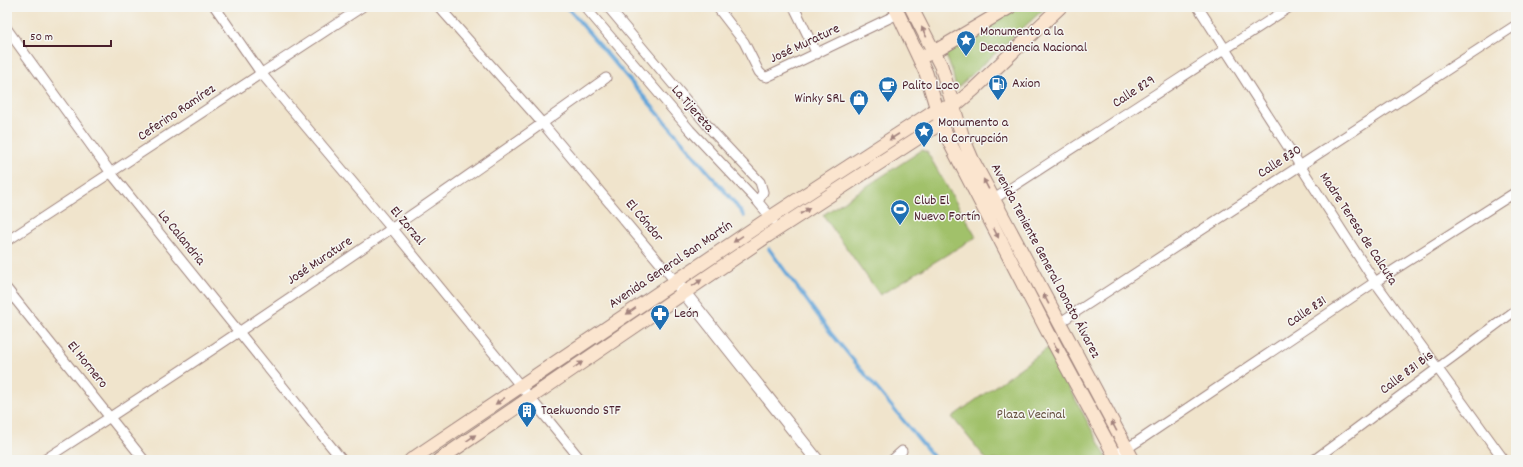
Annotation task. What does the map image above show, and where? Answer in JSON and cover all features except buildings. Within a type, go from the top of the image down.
[{"type":"main road","name":"Avenida Teniente General Donato Álvarez","points":[[911,7],[944,73],[963,138],[972,159],[1129,455]]},
{"type":"main road","points":[[919,57],[934,52],[1010,7]]},
{"type":"main road","points":[[439,460],[779,228],[941,123],[953,107],[973,90],[1060,7]]},
{"type":"main road","name":"Avenida Teniente General Donato Álvarez","points":[[896,11],[919,57],[931,87],[941,123],[955,152],[1050,336],[1115,457]]},
{"type":"main road","name":"Avenida General San Martín","points":[[411,460],[675,281],[936,109],[953,107]]},
{"type":"street","name":"El Zorzal","points":[[215,7],[261,73],[392,229],[581,460]]},
{"type":"street","name":"Ceferino Ramírez","points":[[7,241],[362,7]]},
{"type":"street","name":"El Cóndor","points":[[439,7],[543,124],[675,281],[683,293],[818,460]]},
{"type":"street","name":"La Tijereta","points":[[585,7],[695,135],[758,202],[779,228]]},
{"type":"street","points":[[608,7],[701,119],[760,182],[763,192],[758,202]]},
{"type":"street","name":"José Murature","points":[[717,7],[744,42],[759,72],[763,76],[768,77],[817,54],[896,11]]},
{"type":"street","points":[[794,7],[817,54]]},
{"type":"street","name":"Madre Teresa de Calcuta","points":[[1198,7],[1375,282],[1504,460]]},
{"type":"street","name":"Calle 829","points":[[994,199],[1290,7]]},
{"type":"street","points":[[608,34],[622,24]]},
{"type":"street","name":"Calle 830","points":[[1059,323],[1516,26]]},
{"type":"street","name":"La Calandria","points":[[7,29],[111,173],[342,460]]},
{"type":"street","name":"José Murature","points":[[44,460],[392,229],[543,124],[606,78]]},
{"type":"street","points":[[695,135],[701,119]]},
{"type":"street","name":"Calle 831","points":[[1115,457],[1129,455],[1375,282],[1516,192]]},
{"type":"street","name":"El Hornero","points":[[7,288],[144,460]]},
{"type":"street","name":"Calle 831 Bis","points":[[1314,460],[1516,310]]},
{"type":"street","points":[[892,460],[902,452]]},
{"type":"green space","points":[[1018,7],[1046,7],[956,89],[952,70],[944,51]]},
{"type":"green space","name":"Club El Nuevo Fortín","points":[[922,150],[927,152],[976,237],[880,295],[823,215]]},
{"type":"green space","name":"Plaza Vecinal","points":[[1048,348],[1108,460],[987,460],[952,417]]},
{"type":"waterway","points":[[567,7],[733,201],[744,216]]},
{"type":"waterway","points":[[769,249],[830,332],[936,460]]},
{"type":"place","name":"Monumento a la Decadencia Nacional","points":[[966,57]]},
{"type":"place","name":"Axion","points":[[998,101]]},
{"type":"place","name":"Palito Loco","points":[[888,103]]},
{"type":"place","name":"Winky SRL","points":[[859,116]]},
{"type":"place","name":"Monumento a la Corrupción","points":[[924,148]]},
{"type":"place","name":"Club El Nuevo Fortín","points":[[900,226]]},
{"type":"place","name":"León","points":[[660,331]]},
{"type":"place","name":"Taekwondo STF","points":[[527,428]]}]
